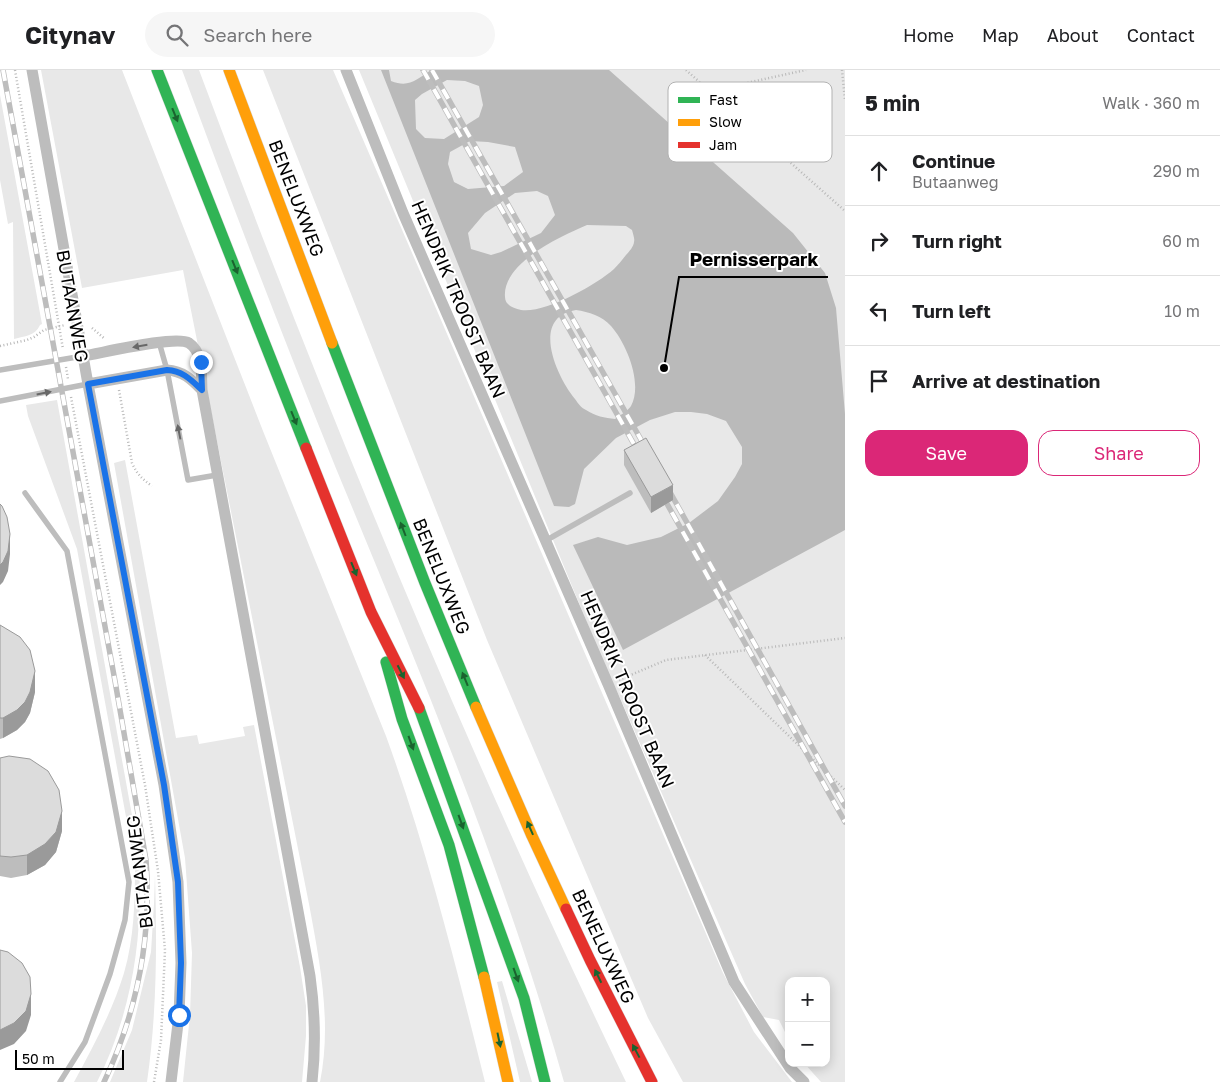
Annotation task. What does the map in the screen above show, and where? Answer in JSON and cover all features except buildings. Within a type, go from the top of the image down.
[{"type":"highway","points":[[157,70],[371,612],[423,716],[524,998],[545,1082]]},
{"type":"highway","name":"BENELUXWEG","points":[[229,70],[404,531],[488,735],[587,955],[652,1082]]},
{"type":"highway","points":[[371,612],[402,719],[449,845],[457,872],[494,1015],[508,1082]]},
{"type":"street","name":"BUTAANWEG","points":[[32,70],[88,384],[164,785],[178,882],[179,1015],[172,1082]]},
{"type":"street","name":"HENDRIK TROOST BAAN","points":[[346,70],[403,213],[608,684],[734,982],[790,1068],[804,1082]]},
{"type":"street","points":[[83,356],[172,340],[189,343],[195,349],[201,362],[202,390],[217,475],[310,976],[315,1012],[315,1052],[312,1082]]},
{"type":"street","points":[[88,384],[167,370],[183,373],[202,390]]},
{"type":"lane","points":[[159,342],[167,370],[188,480],[217,475]]},
{"type":"lane","points":[[0,370],[83,356]]},
{"type":"lane","points":[[0,402],[88,384]]},
{"type":"lane","points":[[25,494],[68,551],[129,882],[125,920],[110,974],[85,1042],[60,1082]]},
{"type":"lane","points":[[545,541],[630,494]]},
{"type":"path","name":"BUTAANWEG","points":[[15,70],[70,388],[144,775],[158,871],[165,950],[161,1040],[154,1082]]},
{"type":"path","points":[[686,70],[700,82]]},
{"type":"path","points":[[751,82],[806,70]]},
{"type":"path","points":[[842,70],[845,100]]},
{"type":"path","points":[[790,162],[845,211]]},
{"type":"path","points":[[608,684],[666,660],[845,638]]},
{"type":"path","points":[[705,656],[845,790]]},
{"type":"shaded area","points":[[41,70],[122,70],[263,431],[386,736],[428,865],[485,1082],[320,1082],[325,1038],[325,1015],[317,948],[183,270],[82,288]]},
{"type":"shaded area","points":[[182,70],[199,70],[297,326],[401,581],[510,833],[626,1082],[564,1082],[515,925],[487,847],[429,694],[296,367]]},
{"type":"shaded area","points":[[263,70],[333,70],[723,973],[754,1032],[792,1082],[683,1082],[648,1018],[487,640]]},
{"type":"shaded area","points":[[359,70],[845,70],[845,1082],[821,1082],[808,1067],[830,1067],[830,977],[785,977],[785,1032],[779,1020],[763,1017],[745,984],[605,666]]},
{"type":"shaded area","points":[[381,70],[389,70],[391,81],[403,84],[412,82],[431,70],[609,70],[668,122],[668,162],[713,162],[793,233],[825,273],[836,308],[845,414],[845,530],[623,650],[573,545],[598,537],[627,545],[661,537],[689,523],[718,501],[735,477],[742,464],[742,447],[726,421],[707,414],[675,412],[650,420],[616,438],[584,469],[575,504],[569,507],[554,506]],"holes":[[[447,80],[465,81],[479,86],[483,105],[479,117],[444,139],[425,138],[416,129],[415,100]],[[470,141],[515,147],[523,172],[504,186],[468,189],[454,182],[448,164],[450,152]],[[537,191],[548,196],[555,215],[541,233],[491,255],[471,249],[468,233],[485,213],[515,193]],[[587,225],[626,226],[632,230],[634,236],[633,245],[606,276],[569,297],[543,308],[531,310],[521,310],[510,306],[506,302],[505,297],[507,285],[513,273],[523,262],[535,252]],[[576,310],[595,315],[611,326],[623,343],[632,364],[635,387],[634,397],[628,410],[615,419],[596,415],[584,409],[568,389],[561,376],[555,363],[550,335],[554,324],[562,315]]]},
{"type":"shaded area","points":[[0,95],[42,324],[32,333],[14,339],[13,222],[8,224],[0,180]]},
{"type":"shaded area","points":[[57,400],[137,843],[139,873],[140,904],[138,934],[128,996],[110,1054],[97,1082],[74,1082],[108,1015],[124,973],[132,933],[135,866],[77,549],[28,416],[26,405]]},
{"type":"shaded area","points":[[125,460],[176,738],[197,735],[199,744],[245,736],[243,727],[254,725],[306,1006],[306,1036],[302,1082],[183,1082],[190,1015],[192,953],[185,858],[114,463]]},
{"type":"shaded area","points":[[155,875],[156,979],[147,1082],[110,1082],[132,1030],[151,952]]},
{"type":"shaded area","points":[[502,981],[532,1082],[520,1082],[497,982]]},
{"type":"railway","points":[[3,70],[146,860],[147,918],[140,974],[125,1029],[116,1056],[104,1082]]},
{"type":"railway","points":[[423,70],[640,455]]},
{"type":"railway","points":[[432,70],[648,452]]},
{"type":"railway","points":[[666,485],[845,806]]},
{"type":"railway","points":[[661,493],[845,822]]},
{"type":"traffic: fast","points":[[157,70],[306,448]]},
{"type":"traffic: fast","points":[[332,343],[425,583],[476,707]]},
{"type":"traffic: fast","points":[[386,662],[402,719],[449,845],[484,977]]},
{"type":"traffic: fast","points":[[419,708],[524,998],[545,1082]]},
{"type":"traffic: slow","points":[[229,70],[332,343]]},
{"type":"traffic: slow","points":[[476,707],[566,909]]},
{"type":"traffic: slow","points":[[484,977],[508,1082]]},
{"type":"traffic: jam","points":[[306,448],[371,612],[419,708]]},
{"type":"traffic: jam","points":[[566,909],[652,1082]]},
{"type":"place","name":"Pernisserpark","points":[[664,368]]},
{"type":"route","points":[[179,1015],[181,963],[178,882],[164,785],[88,384],[167,370],[183,373],[202,390],[201,362]]}]
